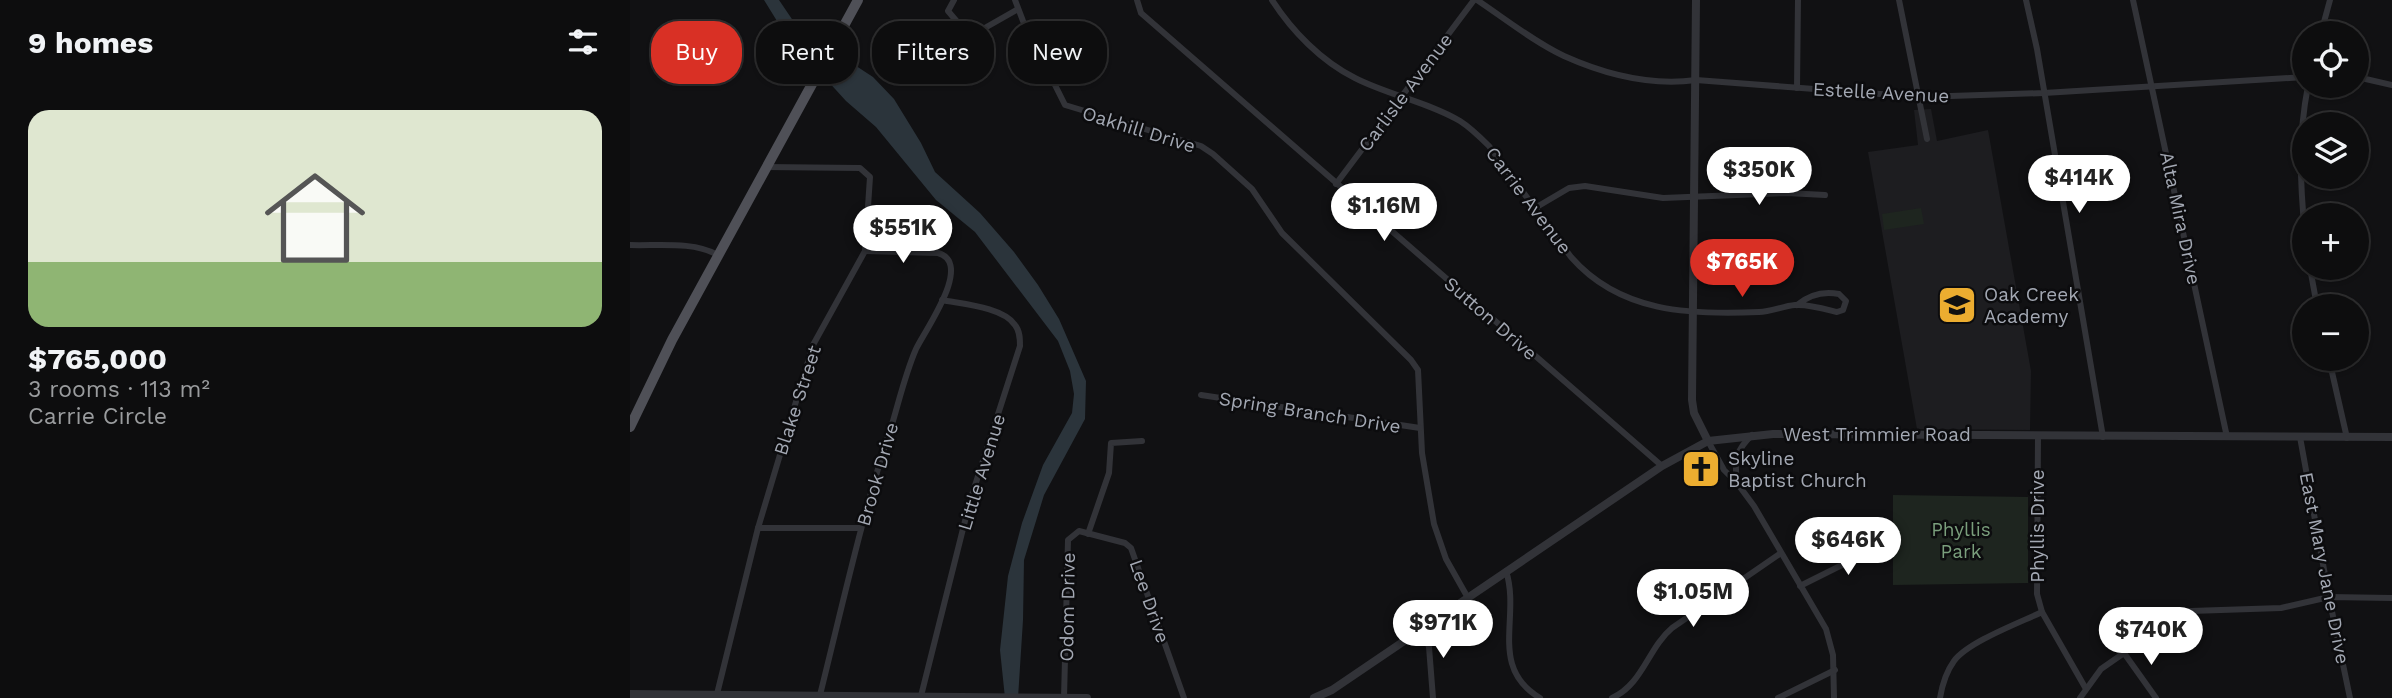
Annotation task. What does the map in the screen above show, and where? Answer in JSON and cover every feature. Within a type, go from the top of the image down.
[{"type":"main road","points":[[630,427],[672,340],[858,0]]},
{"type":"street","points":[[954,0],[948,11],[965,31],[976,33],[1018,9]]},
{"type":"street","name":"Oakhill Drive","points":[[1015,0],[1065,105],[1201,146],[1213,154],[1252,189],[1282,233],[1411,360],[1418,370],[1426,490],[1436,534],[1446,559],[1468,598]]},
{"type":"street","name":"Sutton Drive","points":[[1137,0],[1141,13],[1662,466]]},
{"type":"street","name":"Carrie Avenue","points":[[1272,0],[1303,40],[1338,68],[1369,85],[1451,117],[1471,129],[1489,146],[1582,270],[1605,286],[1628,299],[1644,304],[1692,311],[1762,312],[1797,305]]},
{"type":"street","name":"Carlisle Avenue","points":[[1336,184],[1476,0]]},
{"type":"street","name":"Estelle Avenue","points":[[1476,0],[1562,55],[1598,69],[1651,81],[1676,83],[1696,80],[1920,97],[2044,93],[2292,78]]},
{"type":"street","points":[[1696,0],[1692,311],[1694,412],[1724,470],[1738,483],[1826,629],[1835,670],[1834,698]]},
{"type":"street","points":[[1797,88],[1798,0]]},
{"type":"street","points":[[1899,0],[1927,139]]},
{"type":"street","points":[[2026,0],[2104,437]]},
{"type":"street","name":"Alta Mira Drive","points":[[2133,0],[2227,437]]},
{"type":"street","points":[[2324,21],[2330,0]]},
{"type":"street","points":[[2369,80],[2392,85]]},
{"type":"street","points":[[2303,203],[2301,134],[2306,98]]},
{"type":"street","name":"Blake Street","points":[[712,695],[758,528],[813,345],[866,251],[870,177],[860,169],[765,167]]},
{"type":"street","points":[[1535,208],[1569,188],[1585,186],[1638,196],[1693,198],[1787,193],[1825,195]]},
{"type":"street","points":[[630,245],[696,247],[708,249],[718,255]]},
{"type":"street","name":"Brook Drive","points":[[820,695],[874,479],[916,350],[949,287],[952,273],[949,260],[938,253],[866,251]]},
{"type":"street","points":[[1824,294],[1839,294],[1846,301],[1843,310],[1838,312],[1797,305],[1804,299],[1824,294]]},
{"type":"street","name":"Little Avenue","points":[[921,696],[970,501],[1020,346],[1020,335],[1015,324],[1006,317],[989,310],[942,300]]},
{"type":"street","points":[[2332,371],[2347,438]]},
{"type":"street","name":"Spring Branch Drive","points":[[1201,395],[1420,428]]},
{"type":"street","points":[[1738,483],[1734,464],[1736,455],[1752,435]]},
{"type":"street","name":"West Trimmier Road","points":[[1314,698],[1324,696],[1662,466],[1707,441],[1752,435],[2392,437]]},
{"type":"street","name":"Phyllis Drive","points":[[2038,435],[2037,594],[2042,611],[2086,689]]},
{"type":"street","name":"East Mary Jane Drive","points":[[2300,437],[2350,698]]},
{"type":"street","name":"Odom Drive","points":[[1064,698],[1068,540],[1079,531],[1088,534],[1109,473],[1111,443],[1142,441]]},
{"type":"street","points":[[758,528],[862,528]]},
{"type":"street","name":"Lee Drive","points":[[1088,534],[1125,543],[1131,548],[1184,698]]},
{"type":"street","points":[[1800,586],[1884,544]]},
{"type":"street","points":[[1612,698],[1631,685],[1660,638],[1781,553]]},
{"type":"street","points":[[1506,571],[1510,592],[1510,661],[1519,681],[1540,698]]},
{"type":"street","points":[[2191,611],[2281,608],[2329,597],[2392,598]]},
{"type":"street","points":[[1940,698],[1948,672],[1965,650],[2042,611]]},
{"type":"street","points":[[1422,629],[1429,647],[1433,698]]},
{"type":"street","points":[[2080,698],[2101,669],[2124,653],[2156,698]]},
{"type":"street","points":[[1778,698],[1835,670]]},
{"type":"street","points":[[630,694],[1087,698]]},
{"type":"shaded area","points":[[764,0],[779,0],[793,21],[777,21]]},
{"type":"shaded area","points":[[858,67],[872,76],[872,84],[880,84],[894,99],[935,172],[980,213],[1038,285],[1059,319],[1086,381],[1085,419],[1044,495],[1024,560],[1018,698],[1005,698],[1000,650],[1008,576],[1022,523],[1043,465],[1072,413],[1074,394],[1070,371],[1058,341],[975,232],[936,200],[876,127],[831,84],[858,84]]},
{"type":"shaded area","name":"Oak Creek Academy","points":[[1931,109],[1937,141],[1988,130],[2031,371],[2030,430],[1917,429],[1868,152],[1918,145],[1914,110]]},
{"type":"green space","points":[[1921,208],[1924,224],[1884,230],[1882,214]]},
{"type":"green space","name":"Phyllis Park","points":[[1893,495],[2028,497],[2028,583],[1893,585]]},
{"type":"place","name":"Oak Creek Academy","points":[[1957,305]]},
{"type":"place","name":"Skyline Baptist Church","points":[[1701,469]]}]
